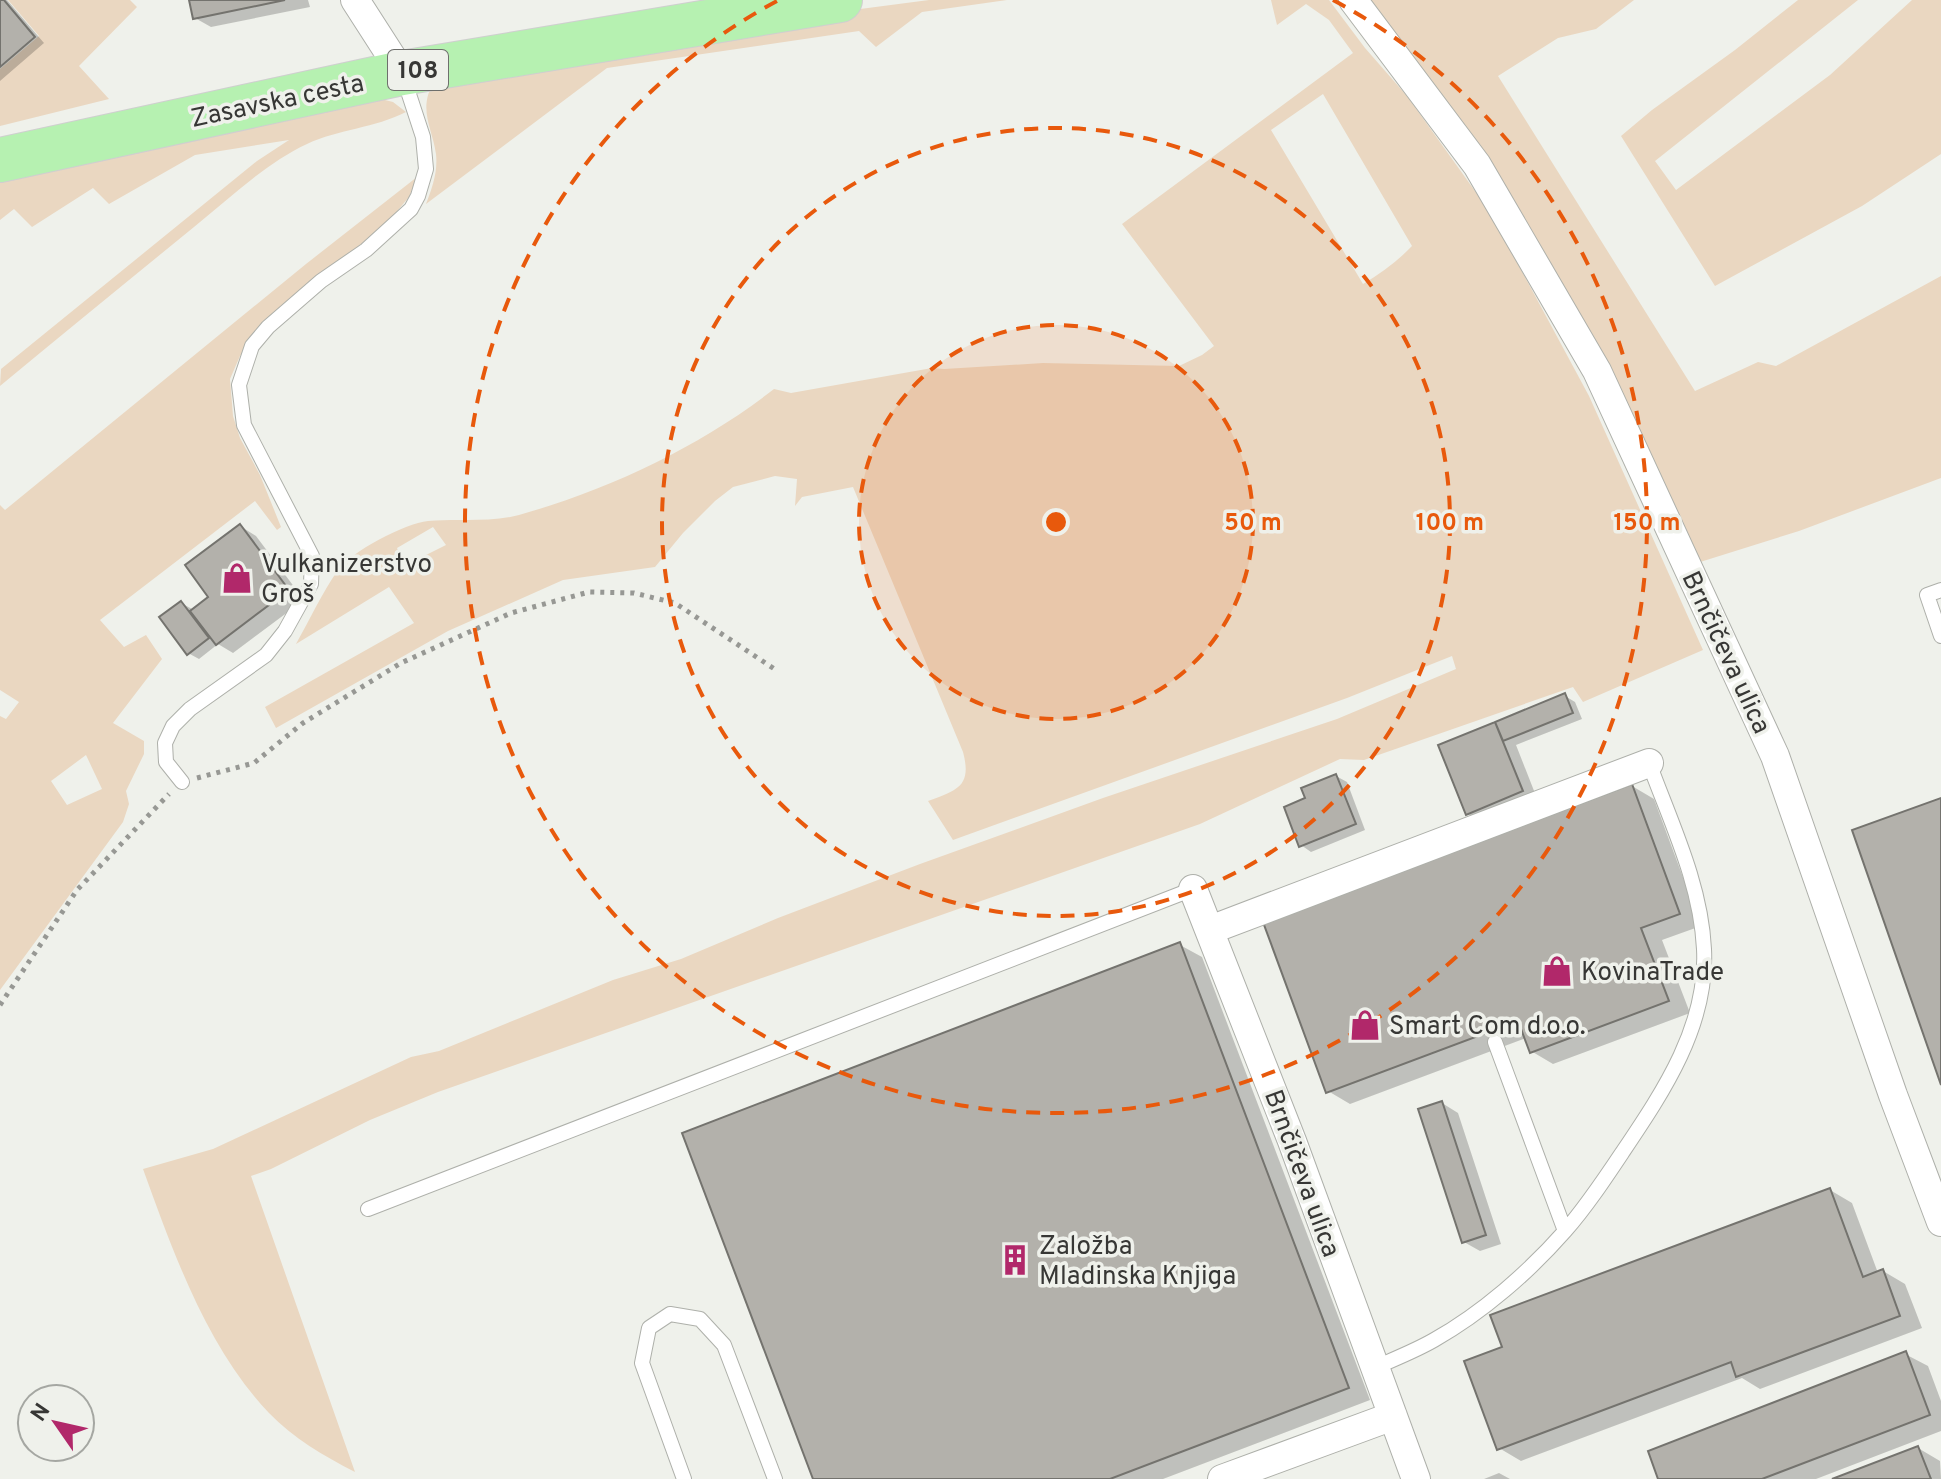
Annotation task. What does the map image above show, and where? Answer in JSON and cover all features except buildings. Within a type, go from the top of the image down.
[{"type":"main road","name":"Zasavska cesta","points":[[0,160],[402,73],[840,0]]},
{"type":"street","points":[[355,0],[402,73]]},
{"type":"street","name":"Brnčičeva ulica","points":[[1353,0],[1477,165],[1597,371],[1775,756],[1893,1095],[1941,1222]]},
{"type":"street","points":[[1210,930],[1649,763]]},
{"type":"street","name":"Brnčičeva ulica","points":[[1193,889],[1292,1141],[1416,1479]]},
{"type":"street","points":[[1222,1479],[1393,1416]]},
{"type":"lane","points":[[182,782],[166,762],[165,743],[173,726],[190,709],[266,655],[285,631],[311,584],[312,556],[244,425],[239,385],[252,346],[268,327],[321,281],[366,250],[411,209],[418,196],[426,169],[423,137],[402,73]]},
{"type":"lane","points":[[1941,590],[1927,595],[1941,636]]},
{"type":"lane","points":[[1374,1368],[1434,1340],[1481,1307],[1531,1265],[1565,1231],[1610,1171],[1680,1060],[1701,1001],[1704,949],[1693,882],[1649,763]]},
{"type":"lane","points":[[368,1209],[1193,889]]},
{"type":"lane","points":[[1495,1042],[1565,1231]]},
{"type":"lane","points":[[684,1479],[642,1363],[649,1328],[670,1314],[700,1319],[724,1345],[775,1479]]},
{"type":"path","points":[[0,1005],[77,890],[182,782],[254,763],[303,723],[401,663],[511,613],[589,592],[634,593],[675,603],[776,670]]},
{"type":"shaded area","points":[[8,0],[130,0],[137,7],[79,66],[109,99],[0,126],[0,69],[39,36]]},
{"type":"shaded area","points":[[929,0],[1007,0],[922,12],[876,47],[859,31],[607,68],[426,204],[436,167],[426,111],[432,85],[845,11]]},
{"type":"shaded area","points":[[1271,0],[1329,0],[1407,96],[1490,212],[1589,396],[1703,650],[1583,702],[1573,687],[1364,760],[1340,759],[1200,824],[438,1092],[251,1176],[355,1472],[309,1446],[269,1413],[227,1359],[194,1298],[143,1169],[213,1149],[411,1057],[439,1051],[613,980],[681,959],[778,918],[1103,798],[1337,719],[1456,669],[1452,656],[1347,698],[953,840],[928,801],[955,790],[964,780],[963,752],[853,487],[802,497],[795,506],[797,479],[775,476],[733,487],[683,533],[655,567],[563,580],[448,631],[276,728],[265,707],[414,623],[389,587],[296,644],[338,570],[366,547],[406,527],[428,521],[485,520],[519,515],[586,493],[685,447],[774,389],[791,393],[932,368],[1043,363],[1179,366],[1202,355],[1214,346],[1122,224],[1353,53],[1329,20],[1306,4],[1277,25]],"holes":[[[1323,94],[1412,246],[1363,284],[1271,130]],[[433,527],[446,545],[404,566],[397,548]]]},
{"type":"shaded area","points":[[1369,0],[1634,0],[1596,29],[1558,38],[1498,76],[1695,391],[1758,362],[1776,366],[1941,276],[1941,478],[1799,531],[1697,563],[1487,162],[1465,125]]},
{"type":"shaded area","points":[[1798,0],[1858,0],[1655,161],[1676,190],[1830,75],[1912,0],[1941,0],[1941,154],[1862,206],[1715,286],[1621,136]]},
{"type":"shaded area","points":[[373,97],[393,102],[406,112],[382,122],[319,139],[277,161],[0,386],[1,369],[257,161],[289,140],[195,155],[109,204],[93,188],[32,227],[14,209],[0,220],[0,174]]},
{"type":"shaded area","points":[[417,177],[409,197],[387,223],[262,325],[240,356],[230,379],[233,416],[240,438],[260,475],[281,527],[277,530],[255,501],[100,620],[124,647],[146,635],[162,659],[113,723],[144,741],[144,754],[126,791],[129,804],[123,822],[0,990],[0,716],[6,719],[19,702],[0,690],[0,505],[5,510]],"holes":[[[86,755],[102,789],[67,805],[51,781]]]},
{"type":"place","name":"Vulkanizerstvo Groš","points":[[237,578]]},
{"type":"place","name":"KovinaTrade","points":[[1557,971]]},
{"type":"place","name":"Smart Com d.o.o.","points":[[1365,1025]]},
{"type":"place","name":"Založba Mladinska Knjiga","points":[[1015,1260]]}]
